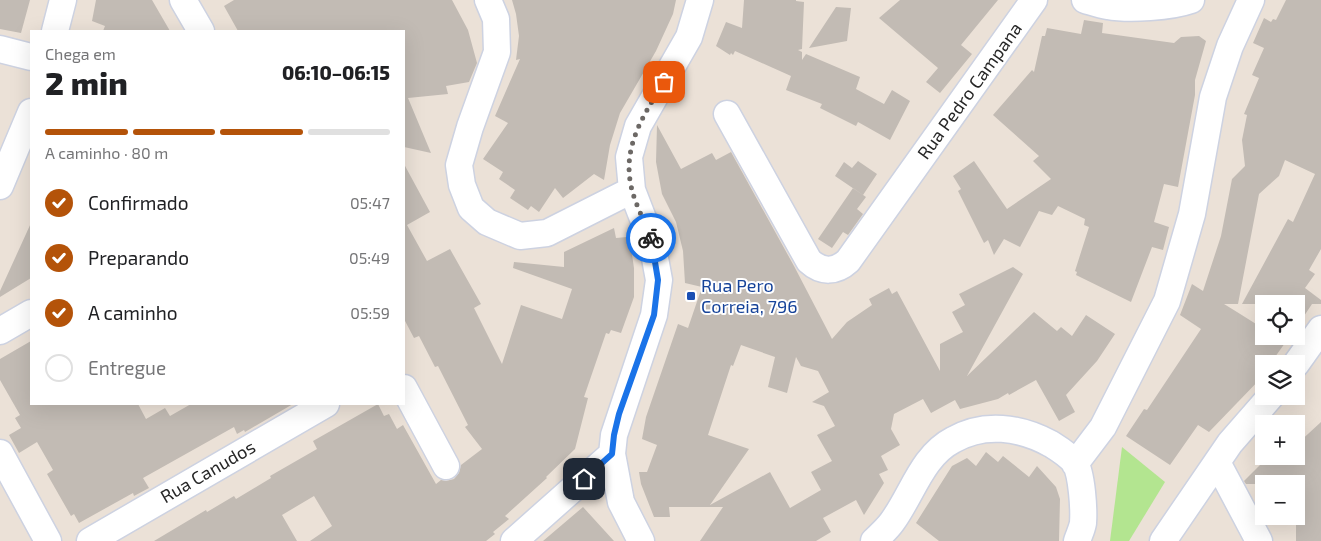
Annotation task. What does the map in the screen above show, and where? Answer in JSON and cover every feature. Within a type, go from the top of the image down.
[{"type":"street","points":[[56,30],[63,0]]},
{"type":"street","points":[[184,0],[200,30]]},
{"type":"street","points":[[488,0],[496,19],[497,52],[470,127],[460,165],[462,186],[470,208],[487,222],[520,236],[547,233],[632,190]]},
{"type":"street","points":[[641,541],[621,502],[612,454],[619,414],[654,315],[658,280],[652,242],[632,190],[629,157],[638,126],[689,37],[700,0]]},
{"type":"street","name":"Rua Pedro Campana","points":[[727,114],[810,261],[821,269],[836,269],[848,260],[1034,0]]},
{"type":"street","points":[[1085,0],[1109,6],[1145,7],[1191,0]]},
{"type":"street","points":[[1075,464],[1103,427],[1167,301],[1192,214],[1213,97],[1230,46],[1251,0]]},
{"type":"street","points":[[0,49],[30,57]]},
{"type":"street","points":[[0,186],[30,114]]},
{"type":"street","points":[[0,331],[30,314]]},
{"type":"street","points":[[1302,355],[1321,329]]},
{"type":"street","points":[[405,390],[446,466]]},
{"type":"street","name":"Rua Canudos","points":[[90,541],[324,405]]},
{"type":"street","points":[[1162,541],[1230,443],[1263,405]]},
{"type":"street","points":[[874,541],[892,522],[935,453],[951,440],[969,432],[1008,428],[1027,433],[1063,452],[1075,464],[1084,504],[1083,525],[1077,541]]},
{"type":"street","points":[[0,453],[48,541]]},
{"type":"street","points":[[514,541],[612,454]]},
{"type":"street","points":[[1217,462],[1259,541]]},
{"type":"green space","points":[[1122,447],[1165,482],[1129,541],[1110,541]]},
{"type":"building","points":[[0,0],[30,0],[21,33],[0,29]]},
{"type":"building","points":[[96,0],[152,0],[169,30],[103,30],[105,26],[92,21]]},
{"type":"building","points":[[234,0],[452,0],[468,30],[477,63],[469,82],[446,86],[448,94],[408,98],[431,153],[405,147],[405,30],[237,30],[224,6]]},
{"type":"building","points":[[512,0],[676,0],[673,14],[656,51],[620,113],[610,145],[604,180],[594,174],[563,198],[555,188],[539,212],[531,206],[528,210],[510,198],[515,190],[499,179],[503,172],[483,159],[508,123],[495,116],[520,59],[516,60],[519,36]]},
{"type":"building","points":[[744,0],[796,0],[804,2],[802,49],[798,50],[802,52],[802,60],[806,54],[860,77],[856,89],[884,104],[892,90],[910,101],[890,140],[858,122],[856,126],[820,108],[822,104],[786,90],[791,76],[735,51],[733,55],[731,53],[730,55],[716,46],[726,22],[742,28]]},
{"type":"building","points":[[900,0],[998,0],[961,45],[972,54],[940,93],[926,82],[938,68],[879,18]]},
{"type":"building","points":[[1286,0],[1321,0],[1321,249],[1309,270],[1315,274],[1305,288],[1321,300],[1321,304],[1312,304],[1305,314],[1305,295],[1255,295],[1255,304],[1242,304],[1288,219],[1293,222],[1315,174],[1285,160],[1279,176],[1259,194],[1238,304],[1224,304],[1255,323],[1255,345],[1284,345],[1276,355],[1255,355],[1255,384],[1209,432],[1198,425],[1170,465],[1126,436],[1144,409],[1147,410],[1201,329],[1180,315],[1192,284],[1203,291],[1221,236],[1232,179],[1245,166],[1242,140],[1247,115],[1244,114],[1259,78],[1252,75],[1264,48],[1253,43],[1264,18],[1271,22],[1273,19],[1276,20]]},
{"type":"building","points":[[836,7],[851,8],[847,41],[809,48]]},
{"type":"building","points":[[1084,20],[1103,23],[1102,33],[1174,43],[1181,37],[1199,36],[1206,41],[1195,80],[1195,95],[1178,187],[1164,184],[1154,222],[1169,227],[1163,250],[1152,247],[1131,302],[1076,275],[1077,272],[1075,271],[1089,227],[1084,225],[1085,219],[1058,206],[1052,215],[1039,211],[1020,247],[1004,239],[994,255],[988,240],[984,243],[958,191],[961,189],[953,176],[974,161],[1007,209],[1051,179],[1033,161],[1039,156],[993,115],[1032,70],[1034,72],[1042,36],[1045,36],[1047,28],[1081,34]]},
{"type":"building","points":[[657,125],[681,169],[712,153],[716,160],[731,152],[832,339],[847,322],[872,305],[869,299],[889,288],[892,294],[897,291],[940,371],[940,344],[963,332],[952,312],[965,305],[959,294],[1013,267],[1023,274],[967,376],[1034,312],[1057,331],[1061,327],[1072,336],[1086,315],[1115,334],[1097,361],[1066,395],[1075,412],[1059,421],[1036,380],[1009,395],[1008,393],[998,399],[960,409],[955,400],[931,413],[923,399],[894,414],[891,429],[900,445],[881,456],[888,470],[879,474],[884,483],[864,515],[856,500],[823,518],[831,532],[816,541],[700,541],[723,507],[669,507],[670,517],[654,517],[641,484],[639,472],[647,472],[657,445],[642,439],[646,417],[678,324],[688,328],[702,287],[685,283],[683,251],[676,222],[662,194],[656,162]],"holes":[[[741,345],[775,357],[768,387],[787,393],[796,357],[801,366],[818,371],[829,392],[812,402],[824,406],[835,426],[817,435],[832,461],[811,472],[821,490],[790,508],[770,472],[710,505],[749,449],[708,435],[731,365],[733,366]]]},
{"type":"building","points":[[858,161],[877,174],[863,195],[835,176],[844,162],[852,168]]},
{"type":"building","points":[[405,166],[430,212],[407,225],[427,261],[450,249],[481,304],[474,308],[502,364],[521,305],[562,319],[572,289],[513,268],[514,262],[564,267],[564,252],[614,228],[616,238],[627,237],[634,268],[634,297],[621,333],[611,330],[609,334],[606,333],[584,397],[588,398],[575,449],[547,478],[505,516],[509,519],[493,532],[495,534],[486,541],[310,541],[332,526],[314,496],[282,515],[297,541],[154,541],[206,510],[207,512],[234,496],[236,499],[271,478],[270,476],[317,449],[313,441],[376,405],[378,405],[384,416],[389,414],[397,429],[403,425],[436,484],[441,480],[454,479],[459,473],[461,465],[482,449],[465,427],[468,425],[438,366],[435,367],[419,336],[414,338],[405,321]]},
{"type":"building","points":[[853,188],[866,197],[857,209],[863,214],[848,235],[843,232],[832,248],[818,239]]},
{"type":"building","points":[[30,225],[30,279],[0,297],[0,291]]},
{"type":"building","points":[[30,342],[30,405],[139,405],[146,419],[165,408],[170,416],[189,405],[291,405],[245,432],[244,430],[237,434],[234,427],[143,478],[149,488],[134,496],[133,493],[79,523],[74,514],[71,516],[47,474],[53,470],[37,442],[19,453],[9,435],[21,428],[15,418],[20,415],[0,380],[0,359]]},
{"type":"building","points":[[1321,422],[1321,541],[1296,541],[1296,525],[1305,525],[1305,475],[1255,475],[1255,484],[1246,484],[1244,481],[1260,465],[1305,465],[1305,437]]},
{"type":"building","points":[[986,452],[998,462],[1003,456],[1029,477],[1037,466],[1056,487],[1060,499],[1059,541],[939,541],[916,523],[952,466],[967,458],[976,466]]},
{"type":"building","points":[[583,507],[614,541],[543,541]]},
{"type":"way so far","points":[[651,238],[632,190],[629,157],[638,126],[664,82]]},
{"type":"place","name":"Rua Pero Correia, 796","points":[[691,296]]},
{"type":"route","points":[[584,479],[612,454],[619,414],[654,315],[658,280],[651,238]]}]
